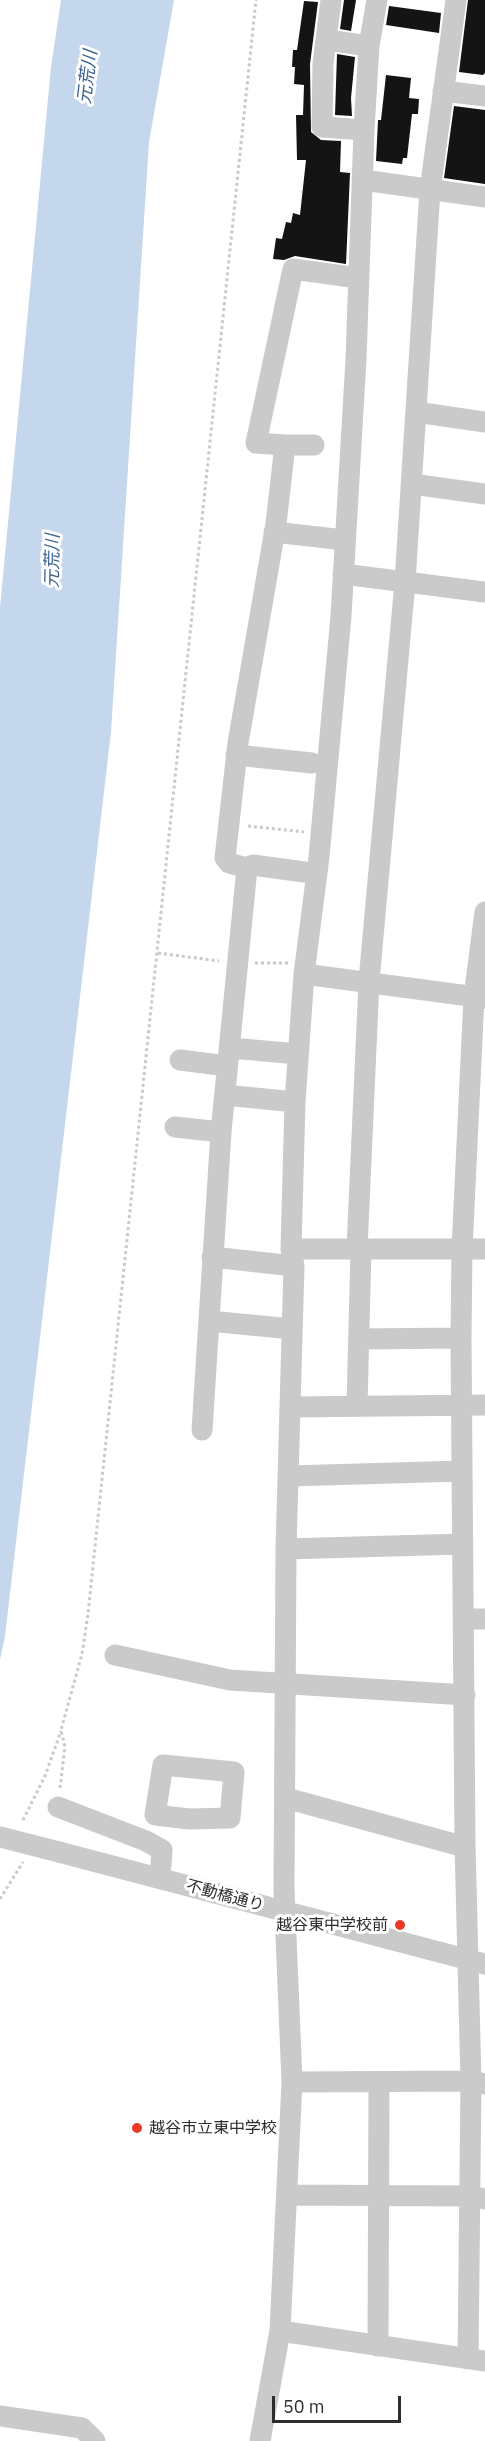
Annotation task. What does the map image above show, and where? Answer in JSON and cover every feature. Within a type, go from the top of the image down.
[{"type":"street","points":[[331,0],[323,64],[322,127],[364,129]]},
{"type":"street","points":[[260,2441],[280,2331],[292,2082],[286,1912],[286,1549],[295,1102],[303,974],[319,857],[343,574],[356,359],[364,129],[369,46],[377,0]]},
{"type":"street","points":[[357,1406],[359,1249],[369,981],[405,582],[430,190],[456,0]]},
{"type":"street","points":[[327,40],[369,46]]},
{"type":"street","points":[[443,91],[485,96]]},
{"type":"street","points":[[363,180],[485,197]]},
{"type":"street","points":[[314,445],[256,443],[293,269],[358,278]]},
{"type":"street","points":[[416,412],[485,422]]},
{"type":"street","points":[[285,445],[274,532],[236,755],[225,858],[229,863],[245,868],[253,865],[304,873]]},
{"type":"street","points":[[412,484],[485,494]]},
{"type":"street","points":[[274,532],[344,540]]},
{"type":"street","points":[[343,574],[485,592]]},
{"type":"street","points":[[236,755],[312,763]]},
{"type":"street","points":[[202,1430],[221,1132],[247,868],[245,868]]},
{"type":"street","points":[[280,2331],[477,2360],[477,1962],[465,1695],[475,1619],[463,1544],[461,1338],[462,1249],[477,1127],[479,998],[485,912]]},
{"type":"street","points":[[303,974],[369,981],[479,998]]},
{"type":"street","points":[[180,1060],[298,1054]]},
{"type":"street","points":[[225,1095],[295,1102]]},
{"type":"street","points":[[175,1127],[221,1132]]},
{"type":"street","points":[[212,1257],[292,1257],[359,1249],[485,1249]]},
{"type":"street","points":[[209,1321],[292,1329]]},
{"type":"street","points":[[359,1339],[461,1338]]},
{"type":"street","points":[[290,1407],[485,1405]]},
{"type":"street","points":[[289,1476],[462,1472]]},
{"type":"street","points":[[286,1549],[463,1544]]},
{"type":"street","points":[[115,1655],[208,1677],[465,1695]]},
{"type":"street","points":[[59,1798],[162,1850],[160,1878]]},
{"type":"street","points":[[286,1798],[472,1845]]},
{"type":"street","points":[[146,1841],[155,1818]]},
{"type":"street","name":"不動橋通り","points":[[0,1837],[477,1962]]},
{"type":"street","points":[[292,2082],[478,2082]]},
{"type":"street","points":[[378,2346],[379,2082]]},
{"type":"street","points":[[287,2195],[477,2198]]},
{"type":"street","points":[[0,2416],[82,2428],[95,2441]]},
{"type":"path","points":[[23,1820],[45,1776],[61,1730],[82,1654],[88,1614],[256,0]]},
{"type":"path","points":[[229,825],[304,832]]},
{"type":"path","points":[[158,953],[172,955]]},
{"type":"path","points":[[59,1798],[65,1748],[61,1730]]},
{"type":"water","name":"元荒川","points":[[61,0],[174,0],[149,142],[111,732],[5,1636],[0,1660],[0,608],[51,67]]},
{"type":"building","points":[[344,0],[356,0],[351,31],[340,29]]},
{"type":"building","points":[[468,0],[485,0],[485,73],[483,75],[459,72]]},
{"type":"building","points":[[304,1],[318,2],[310,64],[311,132],[321,140],[341,141],[340,172],[350,173],[346,264],[295,256],[284,260],[273,259],[276,238],[282,239],[286,222],[291,223],[293,213],[300,215],[306,160],[297,160],[296,115],[303,115],[304,85],[294,84],[295,67],[292,67],[293,50],[297,50]]},
{"type":"building","points":[[389,6],[441,13],[439,33],[386,25]]},
{"type":"building","points":[[337,54],[355,57],[351,98],[352,116],[335,115]]},
{"type":"building","points":[[386,75],[411,78],[409,98],[419,99],[418,114],[412,114],[407,158],[403,158],[402,164],[376,161],[378,120],[381,120]]},
{"type":"building","points":[[454,106],[485,110],[485,184],[444,178]]},
{"type":"place","name":"越谷東中学校前","points":[[400,1925]]},
{"type":"place","name":"越谷市立東中学校","points":[[137,2128]]}]
